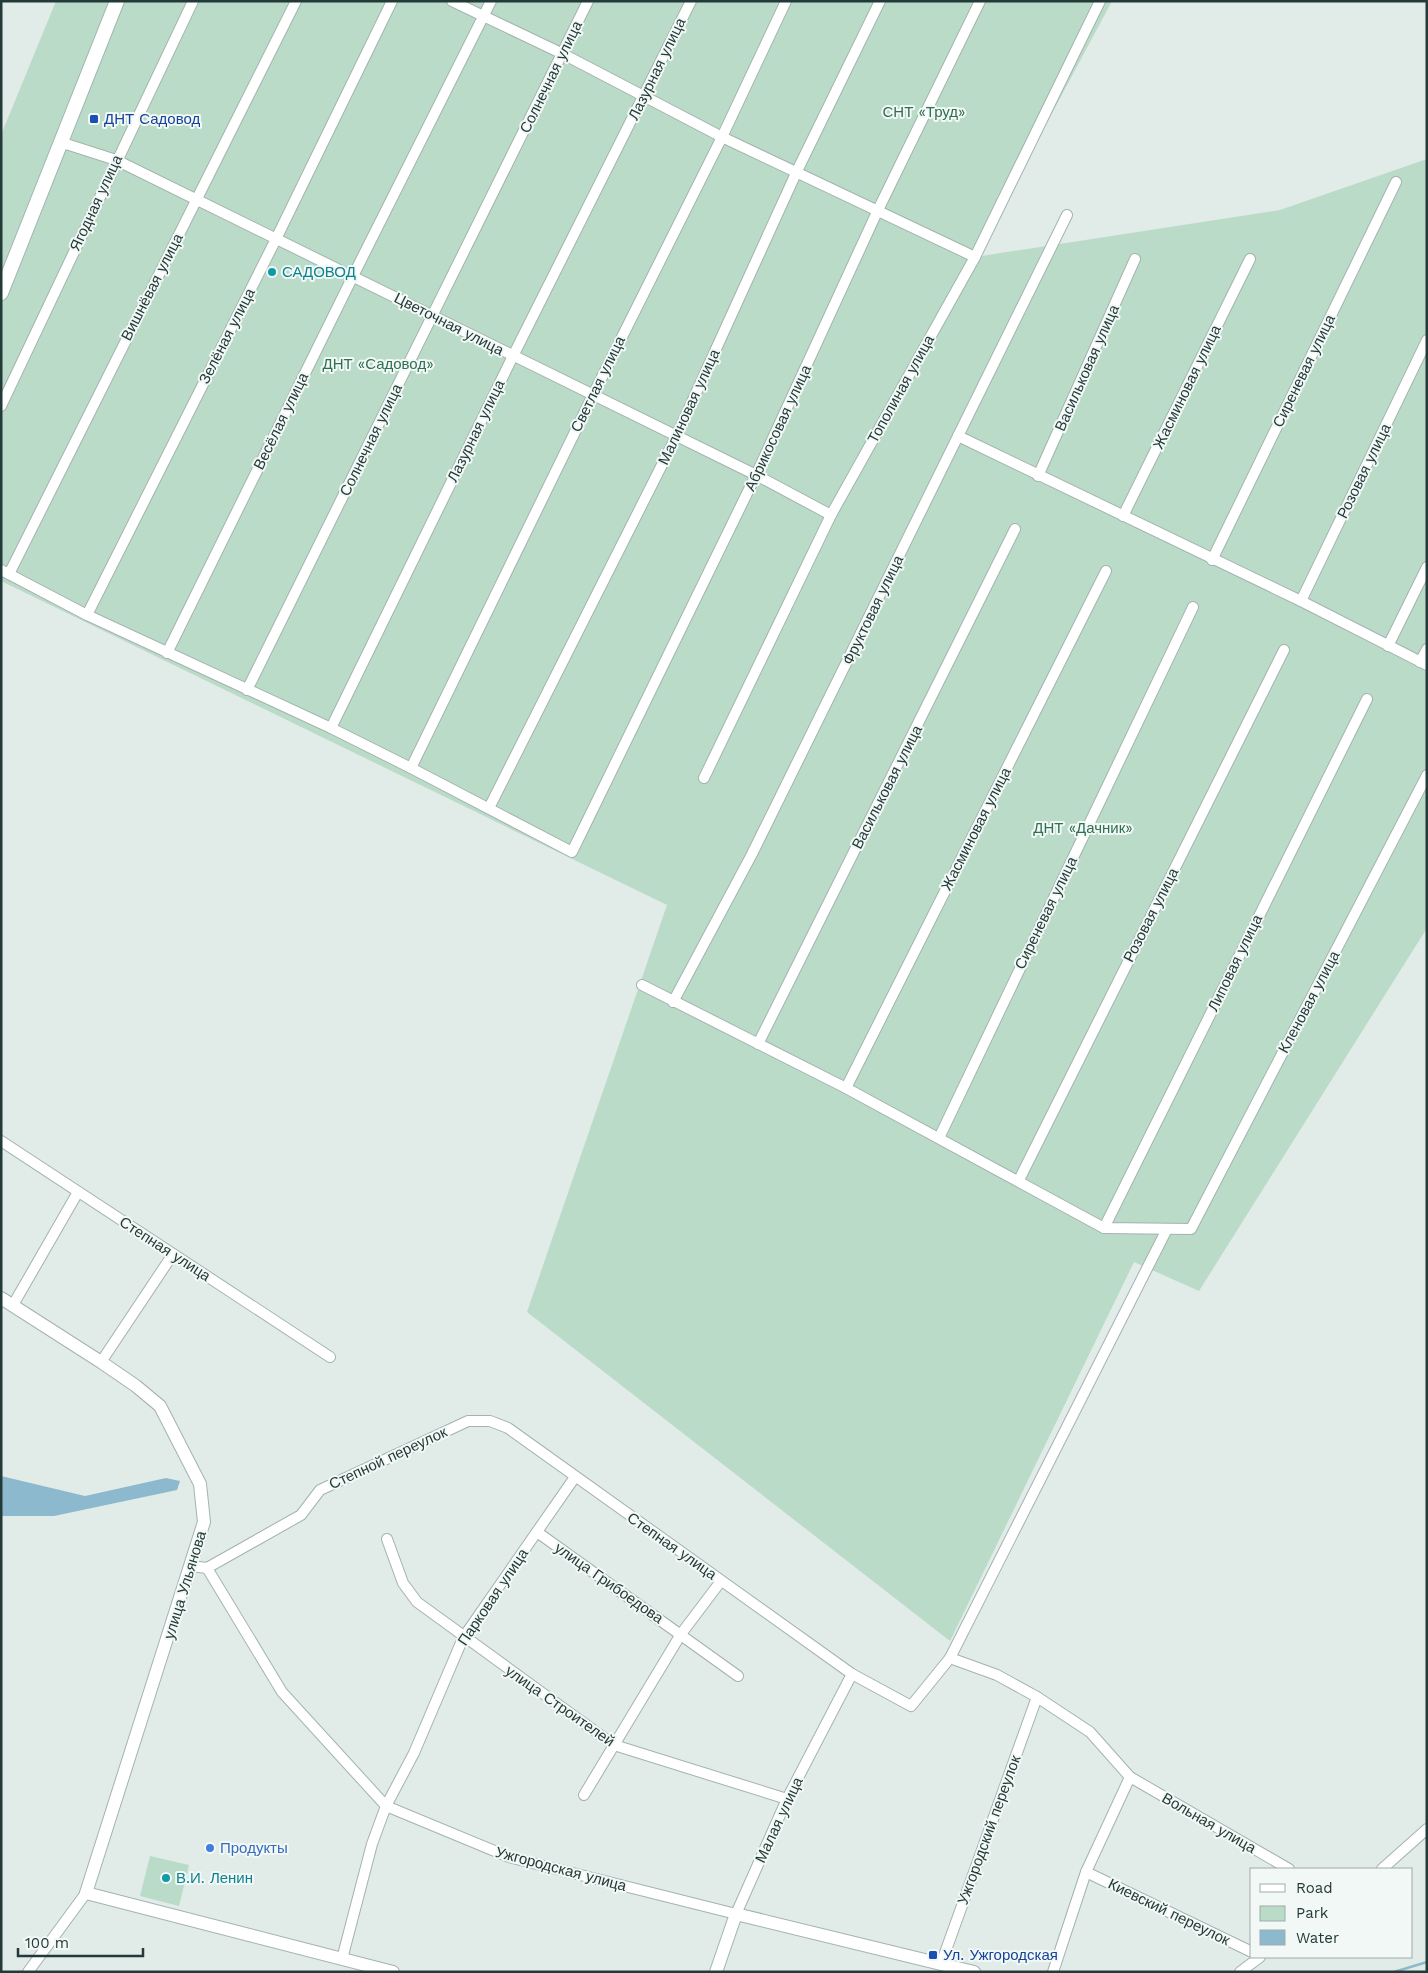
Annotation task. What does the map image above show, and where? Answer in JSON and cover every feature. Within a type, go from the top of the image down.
[{"type":"main road","points":[[1,293],[63,143],[117,1]]},
{"type":"street","name":"Ягодная улица","points":[[1,406],[193,1]]},
{"type":"street","name":"Вишнёвая улица","points":[[5,572],[296,1]]},
{"type":"street","name":"Зелёная улица","points":[[86,615],[277,238],[392,1]]},
{"type":"street","points":[[452,1],[563,54],[722,137],[975,257]]},
{"type":"street","name":"Весёлая улица","points":[[167,653],[352,276],[491,1]]},
{"type":"street","name":"Солнечная улица","points":[[247,690],[588,1]]},
{"type":"street","name":"Лазурная улица","points":[[331,728],[513,356],[691,1]]},
{"type":"street","name":"Светлая улица","points":[[412,768],[593,395],[722,137],[786,1]]},
{"type":"street","name":"Малиновая улица","points":[[490,808],[676,436],[797,171],[880,1]]},
{"type":"street","name":"Абрикосовая улица","points":[[490,808],[572,852],[756,475],[877,212],[980,1]]},
{"type":"street","name":"Тополиная улица","points":[[704,778],[831,515],[975,257],[1100,1]]},
{"type":"street","name":"Цветочная улица","points":[[63,143],[116,160],[756,475],[831,515]]},
{"type":"street","name":"Сиреневая улица","points":[[1212,560],[1396,182]]},
{"type":"street","name":"Фруктовая улица","points":[[673,1002],[752,854],[1067,215]]},
{"type":"street","name":"Жасминовая улица","points":[[1123,516],[1250,258]]},
{"type":"street","name":"Васильковая улица","points":[[1038,476],[1135,259]]},
{"type":"street","name":"Розовая улица","points":[[1301,601],[1427,340]]},
{"type":"street","points":[[958,436],[1212,560],[1301,601],[1423,664],[1427,649]]},
{"type":"street","name":"Васильковая улица","points":[[758,1044],[1015,529]]},
{"type":"street","points":[[1388,646],[1427,567]]},
{"type":"street","name":"Жасминовая улица","points":[[846,1088],[1106,570]]},
{"type":"street","points":[[5,572],[86,615],[331,728],[490,808]]},
{"type":"street","name":"Сиреневая улица","points":[[939,1138],[1192,608]]},
{"type":"street","name":"Розовая улица","points":[[1018,1180],[1284,650]]},
{"type":"street","name":"Липовая улица","points":[[1104,1228],[1367,699]]},
{"type":"street","name":"Кленовая улица","points":[[1167,1228],[1191,1229],[1427,775]]},
{"type":"street","points":[[642,985],[846,1088],[1104,1228],[1167,1228],[950,1658]]},
{"type":"street","name":"Степная улица","points":[[1,1141],[330,1357]]},
{"type":"street","points":[[13,1306],[78,1192]]},
{"type":"street","points":[[101,1362],[173,1254]]},
{"type":"street","name":"улица Ульянова","points":[[1,1298],[101,1362],[136,1386],[160,1406],[200,1484],[204,1522],[86,1893],[28,1972]]},
{"type":"street","name":"Степная улица","points":[[490,1421],[508,1428],[852,1674],[911,1706],[950,1658]]},
{"type":"street","name":"Степной переулок","points":[[207,1568],[301,1515],[320,1490],[468,1422],[490,1421]]},
{"type":"street","name":"Парковая улица","points":[[386,1806],[414,1753],[463,1638],[575,1477]]},
{"type":"street","name":"улица Грибоедова","points":[[537,1532],[738,1676]]},
{"type":"street","name":"улица Строителей","points":[[387,1539],[403,1584],[417,1602],[463,1638],[614,1745],[787,1799]]},
{"type":"street","points":[[191,1566],[207,1568]]},
{"type":"street","name":"Ужгородская улица","points":[[207,1568],[282,1692],[386,1806],[439,1826],[509,1857],[974,1972]]},
{"type":"street","points":[[584,1795],[681,1634],[721,1581]]},
{"type":"street","name":"Вольная улица","points":[[950,1658],[997,1675],[1037,1697],[1090,1732],[1130,1776],[1287,1868]]},
{"type":"street","name":"Малая улица","points":[[716,1972],[736,1914],[787,1799],[852,1674]]},
{"type":"street","name":"Ужгородский переулок","points":[[941,1964],[1037,1697]]},
{"type":"street","points":[[1053,1972],[1086,1872],[1130,1776]]},
{"type":"street","points":[[342,1959],[372,1844],[386,1806]]},
{"type":"street","points":[[1383,1868],[1427,1829]]},
{"type":"street","name":"Киевский переулок","points":[[1086,1872],[1250,1951]]},
{"type":"street","points":[[86,1893],[393,1972]]},
{"type":"street","points":[[1240,1972],[1259,1958]]},
{"type":"green space","points":[[56,1],[1112,1],[975,257],[1280,210],[1427,159],[1427,928],[1199,1291],[1134,1262],[950,1641],[527,1312],[667,905],[1,581],[1,135]]},
{"type":"green space","points":[[150,1856],[189,1865],[179,1906],[140,1896]]},
{"type":"water","points":[[1,1476],[85,1496],[166,1478],[180,1481],[177,1490],[54,1516],[1,1516]]},
{"type":"waterway","points":[[1394,1972],[1427,1962]]},
{"type":"place","name":"ДНТ Садовод","points":[[94,119]]},
{"type":"place","name":"САДОВОД","points":[[272,272]]},
{"type":"place","name":"Продукты","points":[[210,1848]]},
{"type":"place","name":"В.И. Ленин","points":[[166,1878]]},
{"type":"place","name":"Ул. Ужгородская","points":[[933,1955]]},
{"type":"park label","name":"СНТ «Труд»","points":[[924,112]]},
{"type":"park label","name":"ДНТ «Садовод»","points":[[378,364]]},
{"type":"park label","name":"ДНТ «Дачник»","points":[[1083,828]]}]
